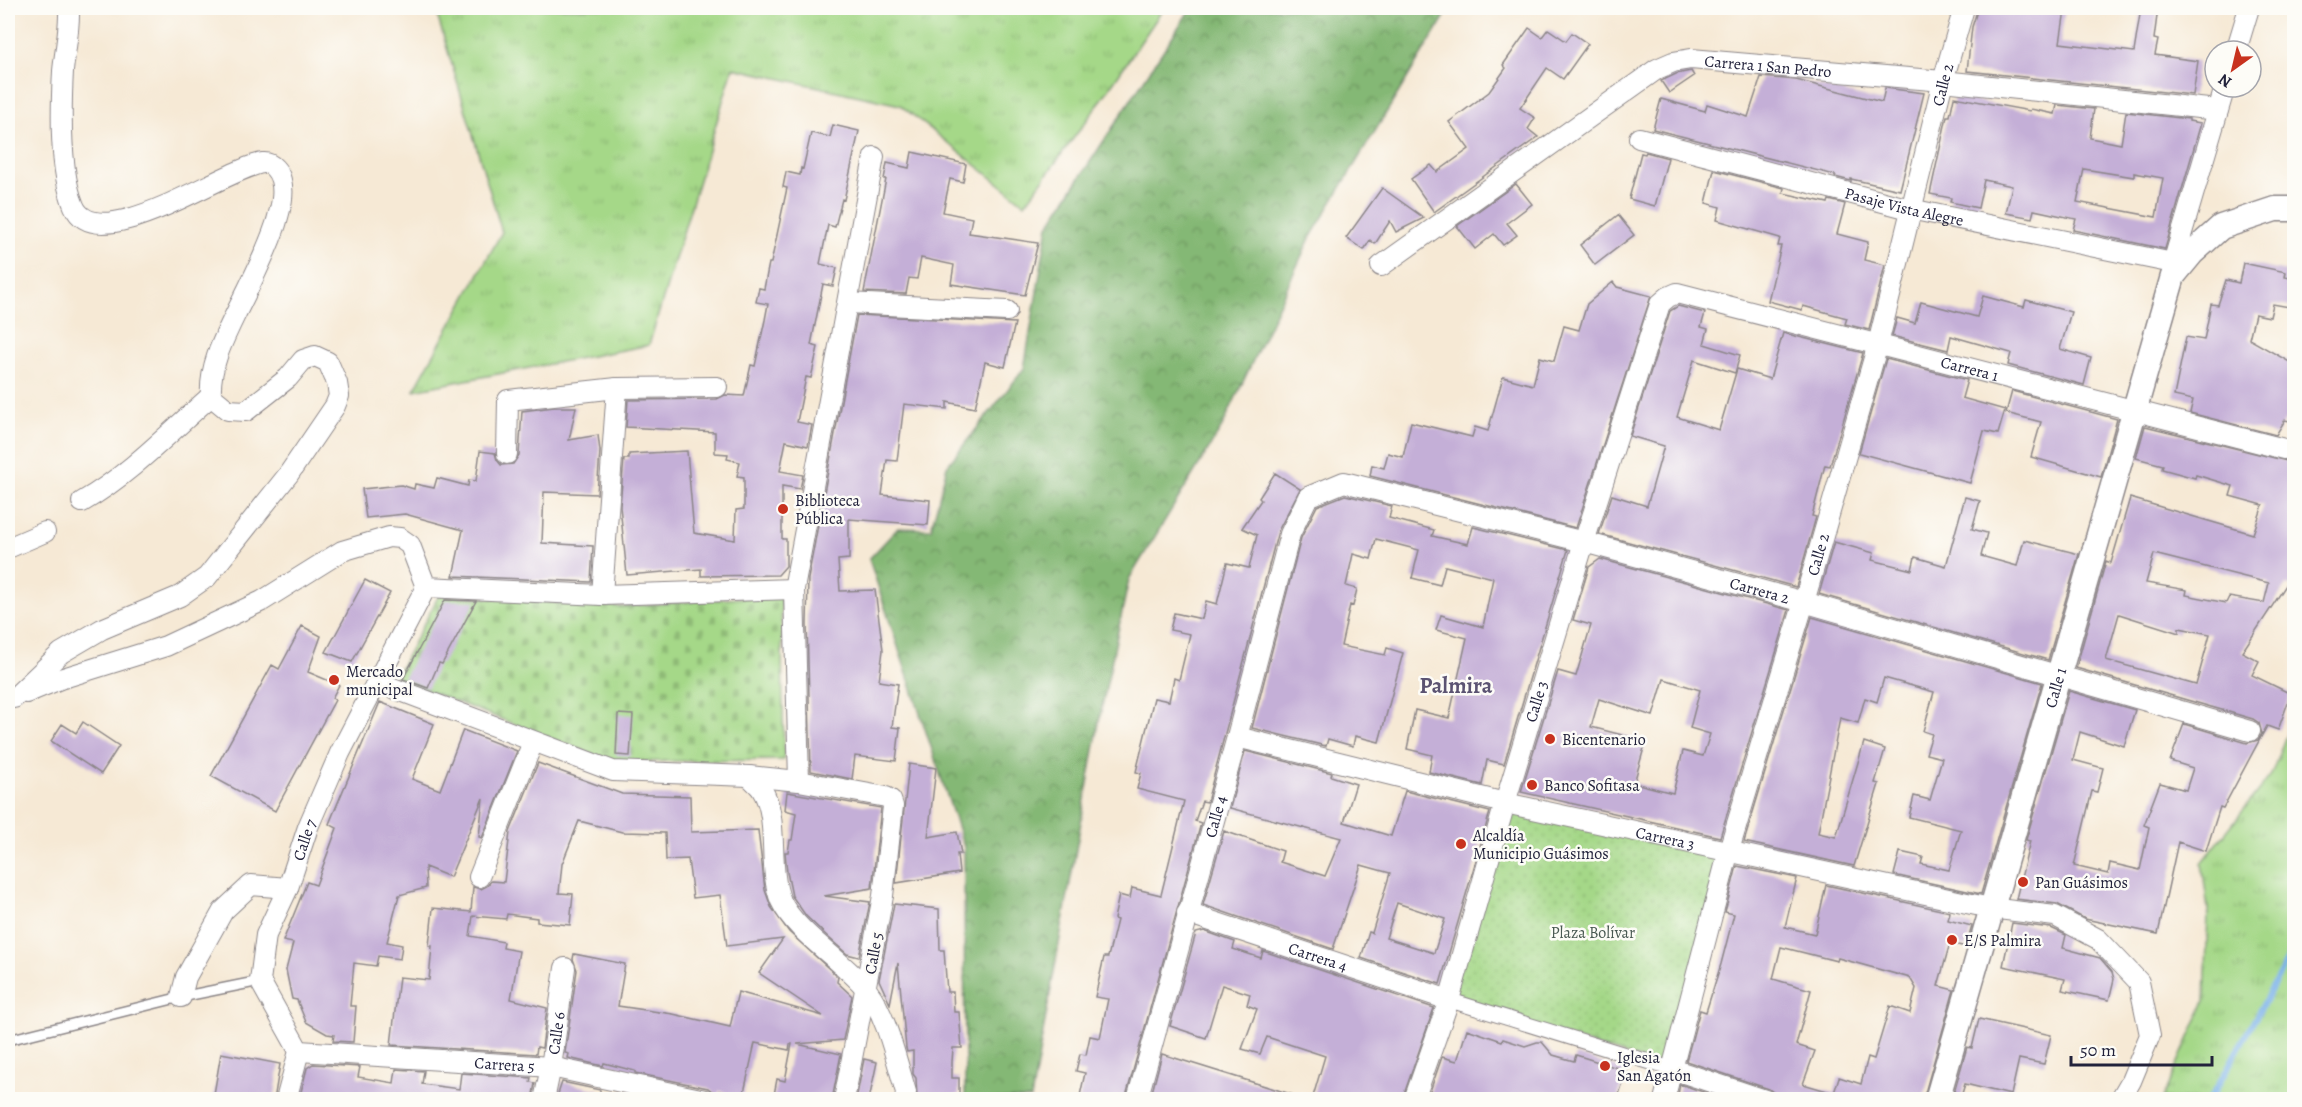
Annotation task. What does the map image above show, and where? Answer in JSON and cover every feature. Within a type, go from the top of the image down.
[{"type":"street","points":[[69,8],[63,71],[62,129],[66,174],[74,207],[87,220],[102,224],[124,221],[240,171],[265,163],[274,166],[281,178],[283,192],[274,230],[220,348],[210,381],[210,396],[132,467],[82,502]]},
{"type":"street","name":"Calle 2","points":[[1664,1100],[1729,850],[1804,602],[1878,344],[1910,209],[1964,8]]},
{"type":"street","points":[[2240,39],[2249,8]]},
{"type":"street","name":"Carrera 1 San Pedro","points":[[1381,266],[1657,69],[1673,62],[1691,59],[1943,81],[2218,110]]},
{"type":"street","points":[[2173,269],[2221,99]]},
{"type":"street","name":"Pasaje Vista Alegre","points":[[1639,138],[1910,209],[2173,269]]},
{"type":"street","points":[[377,682],[613,771],[749,776],[799,781],[794,589],[874,157]]},
{"type":"street","points":[[2173,269],[2221,227],[2275,209],[2295,209]]},
{"type":"street","name":"Calle 1","points":[[1937,1100],[2173,269]]},
{"type":"street","name":"Carrera 1","points":[[1660,304],[1677,293],[2284,449]]},
{"type":"street","points":[[848,303],[1007,311]]},
{"type":"street","name":"Calle 3","points":[[1414,1100],[1449,1000],[1505,803],[1584,542],[1660,304]]},
{"type":"street","points":[[11,702],[61,653],[102,629],[180,596],[207,577],[288,475],[335,406],[339,396],[337,383],[328,362],[315,356],[303,360],[288,378],[246,411],[228,410],[210,396]]},
{"type":"street","points":[[507,454],[508,400],[617,388],[717,387]]},
{"type":"street","points":[[602,595],[617,388]]},
{"type":"street","name":"Carrera 2","points":[[1290,534],[1308,497],[1344,482],[1584,542],[1804,602],[2250,731]]},
{"type":"street","points":[[8,548],[45,532]]},
{"type":"street","name":"Calle 4","points":[[1137,1100],[1237,737],[1290,534]]},
{"type":"street","points":[[11,702],[60,679],[133,657],[188,637],[262,601],[342,551],[378,540],[400,537],[410,545],[426,587],[602,595],[794,589]]},
{"type":"street","name":"Calle 7","points":[[260,981],[266,935],[288,888],[308,827],[339,753],[426,587]]},
{"type":"street","name":"Carrera 3","points":[[1237,737],[1505,803],[1990,908],[2055,916],[2098,939],[2139,982],[2150,1035],[2131,1081],[2120,1100]]},
{"type":"street","points":[[479,877],[533,742]]},
{"type":"street","points":[[749,776],[762,789],[769,806],[776,887],[782,904],[793,919],[867,990],[880,1013],[906,1092],[905,1100]]},
{"type":"street","name":"Calle 5","points":[[799,781],[886,797],[891,800],[893,806],[883,896],[867,990],[844,1100]]},
{"type":"street","points":[[181,997],[186,977],[223,911],[230,903],[251,885],[288,888]]},
{"type":"street","name":"Carrera 4","points":[[1187,914],[1449,1000]]},
{"type":"street","name":"Calle 6","points":[[544,1100],[565,968]]},
{"type":"street","points":[[260,981],[299,1051],[286,1100]]},
{"type":"street","points":[[1449,1000],[1765,1100]]},
{"type":"street","name":"Carrera 5","points":[[299,1051],[551,1067],[705,1100]]},
{"type":"lane","points":[[8,1040],[181,997],[260,981]]},
{"type":"green space","points":[[435,8],[1197,8],[1163,9],[1098,105],[1025,204],[900,105],[733,68],[649,345],[414,390],[502,232]]},
{"type":"green space","points":[[1191,8],[1450,8],[1310,238],[1222,427],[1129,579],[1101,711],[1031,1099],[965,1099],[964,847],[869,559],[898,528],[931,529],[947,466],[1024,369],[1048,226]]},
{"type":"green space","points":[[439,595],[620,607],[781,595],[784,760],[612,762],[395,678]]},
{"type":"green space","points":[[2294,714],[2294,1099],[2162,1099],[2205,1001],[2208,910],[2202,863],[2271,775]]},
{"type":"green space","name":"Plaza Bolívar","points":[[1505,803],[1729,850],[1672,1069],[1449,1000]]},
{"type":"building","points":[[1978,8],[2065,10],[2060,43],[2134,52],[2141,8],[2158,8],[2154,39],[2158,40],[2155,55],[2198,61],[2193,95],[1967,71],[1972,27]]},
{"type":"building","points":[[1529,28],[1542,37],[1548,29],[1566,41],[1572,33],[1588,44],[1563,79],[1547,68],[1520,108],[1535,118],[1528,129],[1538,137],[1434,212],[1411,179],[1431,165],[1437,172],[1469,149],[1449,122],[1489,92],[1506,68],[1503,65]]},
{"type":"building","points":[[1691,71],[1694,76],[1669,93],[1661,81],[1676,74]]},
{"type":"building","points":[[1761,77],[1796,80],[1882,102],[1885,88],[1924,93],[1900,190],[1851,179],[1851,181],[1653,129],[1661,99],[1705,111],[1707,104],[1748,117]]},
{"type":"building","points":[[1954,97],[2055,114],[2057,105],[2094,109],[2090,138],[2121,144],[2126,112],[2189,119],[2189,121],[2201,123],[2165,249],[2073,230],[2076,219],[2034,210],[2032,218],[2006,213],[2012,186],[1984,180],[1978,208],[1950,202],[1951,198],[1930,194],[1947,116],[1950,116]],"holes":[[[2084,169],[2134,177],[2134,173],[2163,178],[2156,217],[2077,202]]]},
{"type":"building","points":[[833,125],[859,131],[844,200],[842,199],[835,227],[828,225],[820,264],[837,268],[833,286],[823,284],[811,345],[818,347],[811,378],[806,377],[797,422],[812,425],[808,446],[786,441],[780,471],[803,475],[800,489],[782,486],[782,539],[786,539],[786,566],[778,575],[701,576],[701,569],[627,575],[620,506],[624,459],[629,459],[629,454],[687,451],[694,533],[735,540],[736,510],[744,509],[744,477],[737,476],[740,462],[727,459],[728,454],[715,453],[715,432],[626,427],[628,400],[717,399],[725,395],[744,396],[751,365],[755,366],[768,304],[756,302],[759,288],[764,289],[769,263],[771,263],[787,188],[783,187],[786,172],[800,175],[811,133],[830,137]]},
{"type":"building","points":[[912,152],[966,164],[963,182],[950,179],[943,212],[972,218],[969,233],[1038,243],[1025,295],[951,284],[954,265],[921,258],[917,279],[909,278],[906,294],[864,292],[886,179],[884,179],[887,163],[909,168]]},
{"type":"building","points":[[1646,152],[1668,158],[1655,206],[1629,199],[1641,153]]},
{"type":"building","points":[[1714,170],[1784,188],[1783,193],[1828,203],[1829,200],[1845,204],[1837,234],[1868,242],[1864,260],[1885,265],[1869,330],[1845,324],[1847,318],[1803,306],[1802,310],[1768,301],[1781,246],[1778,246],[1780,238],[1717,220],[1720,207],[1706,203]]},
{"type":"building","points":[[1516,184],[1532,204],[1507,223],[1517,235],[1503,245],[1494,234],[1475,249],[1457,226]]},
{"type":"building","points":[[1382,188],[1424,218],[1396,232],[1390,221],[1375,244],[1370,240],[1364,250],[1346,238]]},
{"type":"building","points":[[1618,215],[1634,235],[1595,265],[1580,245]]},
{"type":"building","points":[[2243,263],[2286,272],[2285,277],[2295,279],[2295,308],[2273,304],[2270,317],[2255,314],[2249,339],[2295,365],[2295,422],[2285,420],[2276,435],[2190,413],[2193,400],[2174,396],[2186,337],[2204,340],[2211,304],[2218,305],[2226,280],[2239,283]]},
{"type":"building","points":[[1613,282],[1617,287],[1651,296],[1576,528],[1370,476],[1372,465],[1384,468],[1388,453],[1403,457],[1411,422],[1472,437],[1475,427],[1488,431],[1503,377],[1533,385],[1540,357],[1554,361],[1564,326],[1579,330],[1587,304]]},
{"type":"building","points":[[1983,296],[2024,307],[2026,300],[2071,312],[2060,349],[2091,358],[2084,385],[2008,365],[2011,353],[1951,336],[1948,350],[1892,336],[1897,318],[1915,323],[1921,302],[1977,317]]},
{"type":"building","points":[[1678,306],[1705,313],[1701,327],[1708,329],[1704,344],[1740,355],[1735,373],[1694,360],[1677,417],[1719,430],[1737,369],[1770,379],[1783,333],[1863,353],[1830,466],[1825,465],[1812,516],[1816,517],[1796,587],[1599,534],[1612,495],[1647,506],[1664,446],[1630,436],[1670,311]]},
{"type":"building","points":[[857,315],[1015,323],[1005,367],[985,362],[975,408],[947,402],[947,409],[904,404],[897,461],[887,460],[882,495],[930,500],[928,525],[849,519],[849,559],[838,560],[840,591],[875,590],[883,650],[879,681],[898,684],[892,727],[900,728],[896,761],[855,756],[852,779],[811,771],[807,624],[808,579]]},
{"type":"building","points":[[1886,359],[1967,380],[1962,398],[2005,410],[1998,434],[1984,431],[1970,483],[1859,453]]},
{"type":"building","points":[[2012,391],[2117,419],[2101,477],[2031,457],[2041,422],[2006,413]]},
{"type":"building","points":[[576,407],[569,440],[598,435],[600,451],[597,494],[544,492],[542,543],[593,546],[591,582],[453,576],[463,530],[405,514],[366,518],[362,489],[401,485],[414,489],[415,484],[434,488],[437,478],[468,486],[469,480],[476,481],[480,451],[495,453],[501,465],[513,464],[519,455],[522,411]]},
{"type":"building","points":[[2145,426],[2295,463],[2295,587],[2286,585],[2242,652],[2259,661],[2252,675],[2291,694],[2278,730],[2267,726],[2223,808],[2220,807],[2206,851],[2178,842],[2158,934],[2085,919],[2057,904],[2016,899],[2030,841],[2026,840],[2069,691],[2135,710],[2124,746],[2080,732],[2073,760],[2103,768],[2097,792],[2092,791],[2074,866],[2108,874],[2110,863],[2140,870],[2149,827],[2144,825],[2160,783],[2186,790],[2193,768],[2170,761],[2184,724],[2247,743],[2258,740],[2262,734],[2259,723],[2253,719],[2076,668],[2106,561],[2111,563],[2130,498],[2253,534],[2263,505],[2230,496],[2233,486],[2196,475],[2195,478],[2162,469],[2163,465],[2136,458]],"holes":[[[2154,554],[2269,583],[2264,603],[2229,597],[2226,603],[2186,595],[2187,590],[2146,583]],[[2119,614],[2179,633],[2179,628],[2210,634],[2196,685],[2106,660]]]},
{"type":"building","points":[[1275,473],[1300,489],[1278,531],[1207,802],[1202,801],[1195,821],[1201,823],[1125,1100],[1079,1100],[1085,1073],[1076,1071],[1080,1054],[1086,1055],[1090,1036],[1100,1038],[1108,999],[1095,997],[1104,957],[1108,957],[1117,920],[1114,919],[1119,895],[1130,898],[1132,888],[1161,895],[1184,801],[1137,789],[1141,773],[1136,772],[1154,698],[1169,701],[1174,678],[1179,680],[1190,634],[1170,630],[1174,613],[1202,619],[1206,601],[1217,604],[1227,563],[1249,568],[1257,535],[1242,528],[1261,500],[1259,498]]},
{"type":"building","points":[[1345,495],[1392,506],[1389,518],[1434,530],[1432,536],[1468,544],[1473,527],[1568,550],[1504,764],[1487,760],[1482,785],[1429,772],[1432,755],[1407,749],[1415,710],[1449,718],[1467,638],[1436,630],[1441,615],[1483,627],[1493,578],[1445,566],[1440,585],[1412,578],[1419,550],[1376,539],[1371,559],[1353,554],[1346,586],[1357,589],[1353,606],[1350,605],[1341,646],[1385,655],[1387,648],[1403,653],[1379,742],[1355,736],[1353,746],[1328,739],[1326,746],[1252,728],[1301,538],[1317,506]]},
{"type":"building","points":[[1965,497],[1980,501],[1972,529],[1987,533],[1981,556],[2017,566],[2024,540],[2079,554],[2048,660],[1819,594],[1834,542],[1874,553],[1872,560],[1912,570],[1915,557],[1946,566]]},
{"type":"building","points":[[1600,559],[1789,610],[1720,837],[1521,792],[1558,671],[1576,676],[1591,625],[1573,620],[1589,567]],"holes":[[[1664,679],[1700,690],[1690,728],[1710,734],[1703,756],[1683,751],[1673,793],[1634,783],[1646,741],[1591,727],[1599,699],[1653,716]]]},
{"type":"building","points":[[365,580],[390,593],[352,662],[326,652]]},
{"type":"building","points":[[445,600],[476,601],[442,664],[439,663],[428,688],[403,679]]},
{"type":"building","points":[[1812,617],[2042,683],[1981,894],[1894,875],[1900,852],[1923,857],[1921,864],[1949,870],[1961,830],[1909,817],[1914,796],[1930,800],[1942,758],[1926,754],[1932,734],[1923,731],[1934,692],[1884,678],[1877,702],[1865,698],[1858,723],[1840,718],[1818,833],[1836,837],[1864,742],[1885,749],[1875,783],[1879,784],[1854,866],[1744,842]]},
{"type":"building","points":[[302,626],[321,636],[308,672],[339,685],[332,698],[335,700],[275,811],[211,776],[272,665],[279,669]]},
{"type":"building","points":[[380,702],[434,724],[412,779],[440,790],[463,730],[517,751],[482,838],[479,837],[483,798],[450,877],[425,867],[426,888],[399,895],[387,942],[402,945],[400,959],[378,956],[376,966],[354,963],[350,1006],[356,1006],[353,1042],[333,1041],[334,1035],[327,1034],[306,1022],[297,1000],[292,999],[286,970],[293,943],[283,941],[307,882],[316,885],[337,828],[329,824]]},
{"type":"building","points":[[618,714],[633,715],[630,756],[616,755]]},
{"type":"building","points":[[83,722],[119,746],[101,774],[51,741],[62,724],[76,733]]},
{"type":"building","points":[[1245,751],[1332,773],[1331,776],[1356,784],[1344,822],[1391,836],[1405,791],[1490,812],[1440,984],[1361,958],[1369,932],[1372,933],[1390,873],[1361,865],[1333,949],[1203,905],[1224,831],[1283,851],[1280,862],[1325,876],[1341,838],[1230,808]],"holes":[[[1397,903],[1445,919],[1434,953],[1386,938]]]},
{"type":"building","points":[[538,763],[622,794],[690,796],[691,832],[758,830],[765,890],[771,907],[789,932],[838,977],[837,982],[852,996],[843,1040],[797,1044],[841,1054],[832,1100],[773,1100],[777,1079],[785,1081],[792,1044],[789,1050],[755,1043],[743,1097],[719,1091],[718,1100],[708,1088],[635,1073],[635,1071],[604,1063],[603,1066],[568,1058],[569,1054],[565,1053],[577,970],[573,959],[574,954],[625,964],[618,1006],[673,1014],[730,1027],[738,992],[823,1016],[759,973],[783,939],[727,946],[720,895],[693,898],[688,859],[666,860],[665,833],[622,832],[579,821],[562,864],[559,893],[573,894],[570,925],[537,922],[537,918],[507,914],[506,919],[473,916],[470,936],[504,942],[503,948],[519,951],[511,999],[547,1008],[542,1048],[537,1047],[536,1054],[391,1045],[399,977],[429,980],[432,946],[429,946],[433,908],[471,912],[473,887],[481,889],[491,881],[504,882],[510,832]]},
{"type":"building","points":[[909,764],[936,768],[928,837],[957,832],[961,854],[957,854],[959,873],[896,883]]},
{"type":"building","points":[[787,792],[881,808],[872,888],[824,896],[870,902],[859,957],[847,954],[829,938],[806,916],[792,896],[785,852],[788,852],[790,840],[792,840],[796,813],[785,810]]},
{"type":"building","points":[[1737,866],[1797,878],[1785,927],[1815,934],[1826,885],[1950,912],[1948,920],[1972,926],[1966,947],[1950,943],[1938,986],[1954,990],[1923,1100],[1777,1100],[1769,1089],[1686,1061],[1700,1010],[1706,1012],[1721,964],[1734,914],[1725,912]],"holes":[[[1781,947],[1837,961],[1838,958],[1910,978],[1916,988],[1910,1013],[1890,1006],[1874,1059],[1868,1057],[1861,1084],[1839,1077],[1834,1093],[1803,1084],[1815,1051],[1796,1045],[1811,990],[1773,979]]]},
{"type":"building","points":[[894,904],[939,909],[940,950],[944,950],[947,992],[953,992],[954,1012],[959,1012],[962,1048],[953,1048],[952,1078],[959,1078],[959,1095],[942,1095],[942,1099],[917,1098],[916,1078],[913,1074],[913,1051],[907,1052],[906,1048],[898,963],[890,1004],[879,980]]},
{"type":"building","points":[[2012,923],[2051,928],[2066,935],[2063,948],[2100,958],[2112,972],[2114,979],[2109,1000],[2062,990],[2065,979],[2003,966]]},
{"type":"building","points":[[1204,931],[1235,942],[1233,949],[1261,958],[1263,951],[1434,1008],[1402,1100],[1312,1100],[1325,1056],[1267,1037],[1260,1054],[1242,1049],[1257,1009],[1247,1005],[1250,994],[1222,985],[1206,1038],[1170,1026],[1196,933]]},
{"type":"building","points":[[1979,1019],[2051,1035],[2044,1064],[2019,1059],[2011,1095],[1965,1084],[1960,1100],[1952,1100],[1967,1047],[1972,1048]]},
{"type":"building","points":[[1467,1029],[1525,1046],[1542,1042],[1553,1055],[1574,1061],[1576,1055],[1627,1071],[1617,1100],[1427,1100],[1442,1057],[1457,1061]]},
{"type":"building","points":[[221,1053],[280,1064],[274,1100],[213,1100]]},
{"type":"building","points":[[1162,1054],[1294,1095],[1293,1100],[1150,1100]]},
{"type":"building","points":[[864,1059],[877,1062],[869,1100],[856,1100]]},
{"type":"building","points":[[313,1064],[360,1067],[358,1077],[394,1083],[396,1069],[424,1071],[422,1084],[459,1089],[461,1073],[531,1078],[530,1082],[535,1083],[532,1100],[299,1100],[307,1068]]},
{"type":"building","points":[[562,1082],[600,1090],[600,1100],[556,1100]]},
{"type":"building","points":[[1680,1084],[1726,1100],[1677,1100]]},
{"type":"waterway","points":[[2210,1100],[2294,948]]},
{"type":"place","name":"Biblioteca Pública","points":[[783,509]]},
{"type":"place","name":"Mercado municipal","points":[[334,680]]},
{"type":"place","name":"Bicentenario","points":[[1550,739]]},
{"type":"place","name":"Banco Sofitasa","points":[[1532,785]]},
{"type":"place","name":"Alcaldía Municipio Guásimos","points":[[1461,844]]},
{"type":"place","name":"Pan Guásimos","points":[[2023,882]]},
{"type":"place","name":"E/S Palmira","points":[[1952,940]]},
{"type":"place","name":"Iglesia San Agatón","points":[[1605,1066]]},
{"type":"district","name":"Palmira","points":[[1456,685]]}]
